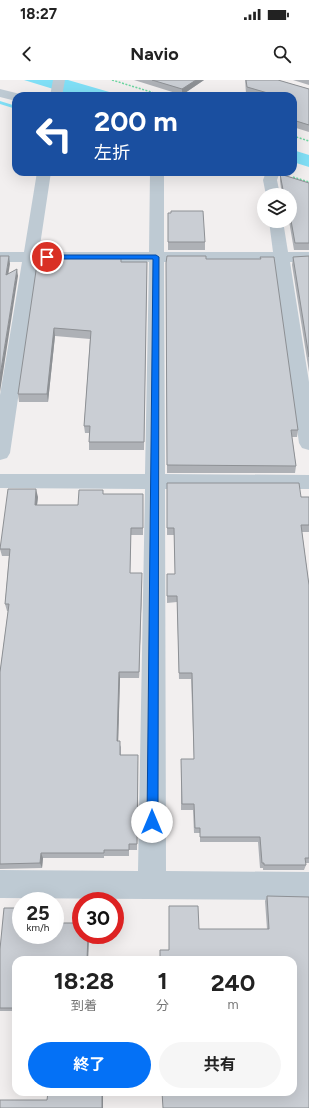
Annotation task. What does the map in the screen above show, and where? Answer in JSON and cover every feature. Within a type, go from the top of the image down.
[{"type":"street","points":[[57,92],[59,80]]},
{"type":"street","points":[[0,93],[12,95]]},
{"type":"street","points":[[0,453],[43,176]]},
{"type":"street","points":[[152,884],[156,176]]},
{"type":"street","points":[[272,176],[270,180],[272,188]]},
{"type":"street","points":[[277,228],[309,444]]},
{"type":"street","points":[[0,256],[309,258]]},
{"type":"street","points":[[0,481],[309,482]]},
{"type":"street","points":[[0,884],[309,886]]},
{"type":"path","points":[[112,80],[151,92]]},
{"type":"path","points":[[297,137],[309,141]]},
{"type":"water","points":[[24,80],[68,80],[109,92],[63,92]]},
{"type":"water","points":[[297,151],[309,155],[309,167],[297,163]]},
{"type":"building","points":[[152,80],[196,80],[182,89]]},
{"type":"building","points":[[246,80],[278,80],[309,89],[309,125],[297,121],[297,92],[264,92],[247,87]]},
{"type":"building","points":[[280,176],[286,176],[309,183],[309,243],[295,243],[292,228],[297,228],[297,188],[283,188]]},
{"type":"building","points":[[171,211],[203,211],[205,242],[168,242],[168,213],[171,213]]},
{"type":"building","points":[[0,256],[9,256],[6,275],[17,269],[0,376]]},
{"type":"building","points":[[49,256],[53,258],[121,258],[121,262],[147,262],[144,442],[89,442],[90,426],[84,426],[91,331],[54,328],[47,394],[18,394],[38,257]]},
{"type":"building","points":[[167,256],[206,256],[206,259],[261,259],[260,257],[274,257],[298,430],[291,430],[296,466],[167,465]]},
{"type":"building","points":[[309,256],[309,357],[293,257]]},
{"type":"building","points":[[167,483],[299,483],[301,497],[309,497],[309,525],[301,525],[309,585],[309,858],[305,858],[306,865],[264,865],[264,863],[262,863],[260,837],[200,837],[200,828],[195,828],[194,804],[182,804],[181,759],[194,759],[192,673],[179,673],[177,596],[167,596],[167,574],[175,574],[174,528],[167,528]]},
{"type":"building","points":[[8,489],[36,489],[35,505],[78,505],[79,490],[103,490],[103,494],[143,494],[143,528],[131,528],[130,573],[142,573],[139,672],[119,672],[117,741],[120,741],[120,755],[138,755],[137,844],[129,844],[129,850],[104,850],[104,853],[41,853],[40,863],[0,864],[0,672],[9,604],[5,604],[10,549],[0,549]]},
{"type":"building","points":[[267,896],[309,897],[309,1108],[163,1108],[162,1096],[297,1096],[297,956],[160,956],[160,950],[169,950],[169,906],[198,906],[199,929],[269,929]]},
{"type":"building","points":[[4,908],[12,908],[12,944],[64,944],[64,923],[72,923],[72,944],[88,944],[87,956],[12,956],[12,1008],[0,1008],[0,949]]},
{"type":"building","points":[[48,1096],[102,1096],[102,1108],[0,1108],[0,1100],[47,1100]]},
{"type":"waterway","points":[[0,102],[12,106]]},
{"type":"route","points":[[47,257],[156,257],[152,822]]}]
